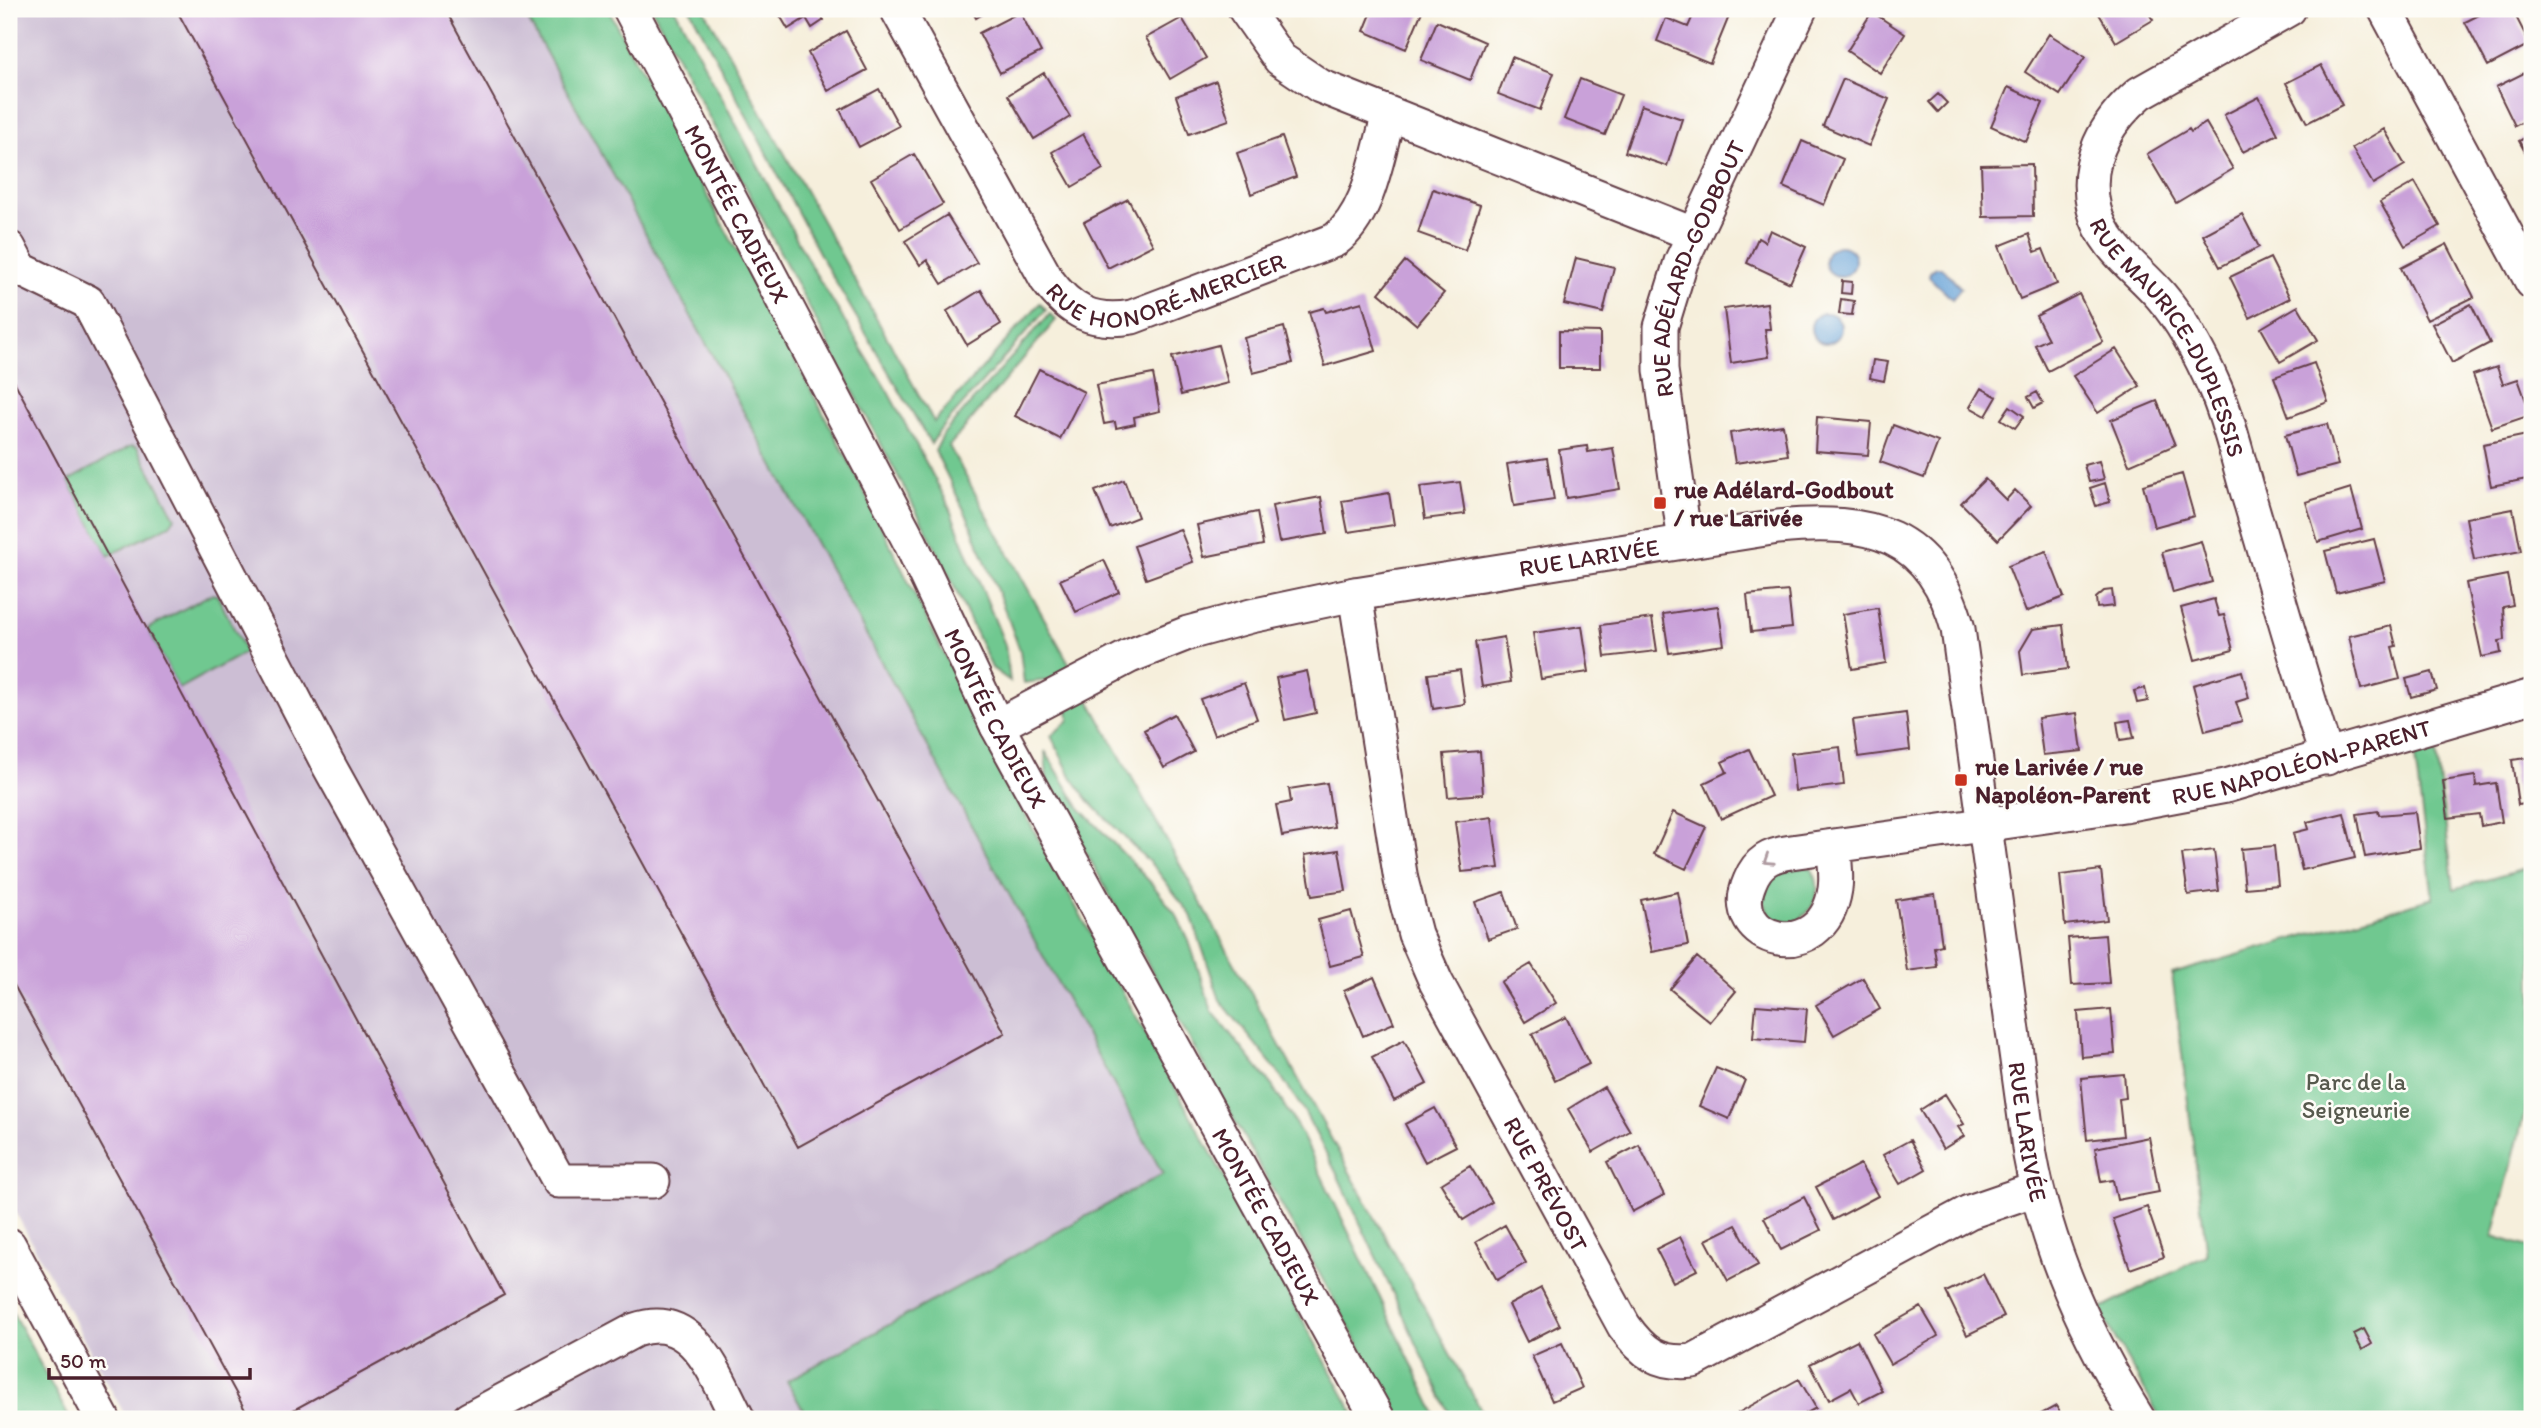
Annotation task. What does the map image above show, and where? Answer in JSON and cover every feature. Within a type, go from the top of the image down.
[{"type":"street","name":"MONTÉE CADIEUX","points":[[630,9],[912,544],[997,726],[1378,1419]]},
{"type":"street","name":"RUE HONORÉ-MERCIER","points":[[897,9],[1047,279],[1069,306],[1092,318],[1116,320],[1132,317],[1335,240],[1351,225],[1362,204],[1388,115]]},
{"type":"street","points":[[1245,9],[1268,45],[1291,68],[1320,86],[1693,234]]},
{"type":"street","name":"RUE ADÉLARD-GODBOUT","points":[[1685,542],[1659,345],[1670,289],[1693,234],[1800,9]]},
{"type":"street","name":"RUE MAURICE-DUPLESSIS","points":[[2289,9],[2140,93],[2127,104],[2103,134],[2097,150],[2092,194],[2101,227],[2109,242],[2178,320],[2216,391],[2327,758]]},
{"type":"street","points":[[2385,9],[2532,282]]},
{"type":"street","points":[[9,248],[20,269],[88,302],[328,764],[559,1181],[653,1181]]},
{"type":"street","name":"RUE LARIVÉE","points":[[997,726],[1160,643],[1251,616],[1355,594],[1807,524],[1854,526],[1895,540],[1925,562],[1944,587],[1958,629],[1983,825],[2036,1189],[2057,1263],[2071,1295],[2138,1419]]},
{"type":"street","name":"RUE PRÉVOST","points":[[1355,594],[1401,880],[1425,959],[1624,1326],[1645,1352],[1667,1362],[1693,1361],[1969,1212],[2036,1189]]},
{"type":"street","name":"RUE NAPOLÉON-PARENT","points":[[1983,825],[2124,805],[2227,786],[2532,696]]},
{"type":"street","points":[[1833,846],[1983,825]]},
{"type":"street","points":[[9,1245],[103,1419]]},
{"type":"street","points":[[469,1419],[635,1330],[663,1324],[677,1328],[692,1339],[738,1419]]},
{"type":"shaded area","points":[[9,9],[522,9],[1164,1175],[787,1380],[808,1419],[127,1419],[9,1200]]},
{"type":"green space","points":[[522,9],[608,9],[854,471],[1002,772],[1357,1419],[808,1419],[787,1381],[1163,1174]]},
{"type":"green space","points":[[652,9],[675,9],[811,266],[888,392],[946,500],[1005,645],[1010,681],[992,668],[939,554]]},
{"type":"green space","points":[[690,9],[704,9],[934,422],[1040,303],[1046,310],[940,430],[931,444],[824,262]]},
{"type":"green space","points":[[1050,314],[1056,320],[949,446],[1071,667],[1050,680],[1024,683],[1020,651],[1008,618],[968,518],[935,451],[944,433]]},
{"type":"green space","points":[[131,446],[137,447],[175,518],[170,525],[108,556],[68,481]]},
{"type":"green space","points":[[211,594],[217,595],[246,652],[179,689],[147,629]]},
{"type":"green space","points":[[1088,698],[1486,1419],[1452,1419],[1337,1174],[1304,1111],[1278,1072],[1220,1000],[1191,915],[1155,868],[1089,801],[1072,778],[1051,736],[1069,720],[1068,710]]},
{"type":"green space","name":"Parc de la Seigneurie","points":[[2435,746],[2454,889],[2532,867],[2532,1084],[2493,1236],[2532,1248],[2532,1419],[2161,1419],[2099,1310],[2207,1255],[2172,974],[2433,898],[2414,751]]},
{"type":"green space","points":[[1045,751],[1079,807],[1152,884],[1177,916],[1189,941],[1212,1011],[1273,1087],[1302,1135],[1438,1419],[1400,1419],[1047,782]]},
{"type":"green space","points":[[1811,868],[1817,884],[1815,900],[1811,907],[1806,914],[1792,923],[1770,918],[1761,893],[1772,874]]},
{"type":"green space","points":[[9,1306],[70,1419],[9,1419]]},
{"type":"water","points":[[1840,246],[1846,247],[1854,255],[1854,267],[1846,275],[1840,276],[1834,275],[1826,267],[1825,261],[1826,255],[1834,247]]},
{"type":"water","points":[[1936,267],[1941,267],[1961,288],[1952,299],[1929,277]]},
{"type":"water","points":[[1826,313],[1837,317],[1841,328],[1837,339],[1826,343],[1815,339],[1811,328],[1815,317]]},
{"type":"building","points":[[176,9],[445,9],[1005,1033],[798,1147]]},
{"type":"building","points":[[776,9],[817,9],[824,20],[812,28],[806,18],[788,29]]},
{"type":"building","points":[[971,9],[991,9],[976,18]]},
{"type":"building","points":[[1373,9],[1423,9],[1406,49],[1364,31]]},
{"type":"building","points":[[1696,9],[1732,9],[1710,63],[1657,41],[1666,18],[1688,27]]},
{"type":"building","points":[[2096,9],[2146,9],[2153,20],[2116,42]]},
{"type":"building","points":[[2491,9],[2512,9],[2530,44],[2488,66],[2465,22]]},
{"type":"building","points":[[1020,12],[1041,52],[1000,73],[979,33]]},
{"type":"building","points":[[1872,12],[1905,34],[1880,73],[1847,51]]},
{"type":"building","points":[[1182,18],[1206,58],[1170,79],[1146,38]]},
{"type":"building","points":[[1437,21],[1485,42],[1470,80],[1421,60]]},
{"type":"building","points":[[846,31],[867,70],[828,91],[808,53]]},
{"type":"building","points":[[2049,34],[2085,57],[2060,95],[2025,72]]},
{"type":"building","points":[[1512,57],[1554,73],[1540,110],[1498,94]]},
{"type":"building","points":[[2321,65],[2342,105],[2307,123],[2286,83]]},
{"type":"building","points":[[2532,69],[2532,117],[2515,126],[2496,87]]},
{"type":"building","points":[[1044,73],[1070,117],[1034,139],[1008,95]]},
{"type":"building","points":[[1580,79],[1621,95],[1605,135],[1564,119]]},
{"type":"building","points":[[1843,79],[1889,99],[1869,146],[1823,126]]},
{"type":"building","points":[[1216,81],[1229,120],[1189,134],[1176,96]]},
{"type":"building","points":[[2008,87],[2043,103],[2026,142],[1991,126]]},
{"type":"building","points":[[879,89],[899,126],[859,147],[840,110]]},
{"type":"building","points":[[1938,94],[1947,103],[1938,112],[1929,102]]},
{"type":"building","points":[[2259,97],[2278,134],[2243,152],[2224,115]]},
{"type":"building","points":[[1641,105],[1682,119],[1667,166],[1625,152]]},
{"type":"building","points":[[2206,123],[2233,169],[2176,203],[2147,154],[2189,129],[2191,132]]},
{"type":"building","points":[[2384,129],[2405,165],[2373,184],[2352,148]]},
{"type":"building","points":[[1083,134],[1103,169],[1072,187],[1052,152]]},
{"type":"building","points":[[2532,134],[2532,165],[2519,141]]},
{"type":"building","points":[[1282,137],[1296,177],[1251,194],[1237,153]]},
{"type":"building","points":[[1802,141],[1843,159],[1824,205],[1783,187]]},
{"type":"building","points":[[914,154],[943,204],[900,229],[871,179]]},
{"type":"building","points":[[2032,164],[2033,216],[1983,217],[1981,165]]},
{"type":"building","points":[[2415,182],[2440,226],[2405,246],[2380,202]]},
{"type":"building","points":[[1433,189],[1480,205],[1465,250],[1418,233]]},
{"type":"building","points":[[1128,199],[1153,245],[1108,268],[1084,222]]},
{"type":"building","points":[[2242,214],[2259,247],[2220,267],[2203,235]]},
{"type":"building","points":[[947,215],[977,263],[942,284],[927,260],[920,265],[905,241]]},
{"type":"building","points":[[1770,230],[1806,247],[1790,283],[1747,263],[1758,238],[1765,242]]},
{"type":"building","points":[[2029,234],[2035,252],[2043,249],[2057,284],[2020,299],[1999,246]]},
{"type":"building","points":[[2447,244],[2474,297],[2427,320],[2401,268]]},
{"type":"building","points":[[1576,258],[1614,267],[1603,313],[1564,304]]},
{"type":"building","points":[[2270,258],[2290,298],[2250,318],[2230,277]]},
{"type":"building","points":[[1405,261],[1444,293],[1417,325],[1379,293]]},
{"type":"building","points":[[1842,281],[1852,282],[1851,294],[1841,293]]},
{"type":"building","points":[[981,290],[1001,324],[967,345],[947,311]]},
{"type":"building","points":[[2079,294],[2103,342],[2048,371],[2035,345],[2048,339],[2036,316]]},
{"type":"building","points":[[1841,299],[1854,301],[1852,315],[1839,314]]},
{"type":"building","points":[[1362,302],[1376,351],[1325,366],[1309,312],[1324,308],[1326,312]]},
{"type":"building","points":[[1767,303],[1770,329],[1765,329],[1769,357],[1731,363],[1724,309]]},
{"type":"building","points":[[2471,304],[2490,343],[2452,363],[2432,324]]},
{"type":"building","points":[[2298,306],[2318,340],[2280,362],[2261,328]]},
{"type":"building","points":[[1284,327],[1293,363],[1253,373],[1244,338]]},
{"type":"building","points":[[1559,331],[1600,332],[1600,368],[1559,368]]},
{"type":"building","points":[[1218,345],[1228,383],[1181,395],[1172,357]]},
{"type":"building","points":[[2116,349],[2140,386],[2098,413],[2073,376]]},
{"type":"building","points":[[1873,360],[1888,362],[1884,381],[1870,378]]},
{"type":"building","points":[[2314,363],[2328,402],[2289,417],[2274,377]]},
{"type":"building","points":[[2497,367],[2503,384],[2518,379],[2531,415],[2492,428],[2473,375]]},
{"type":"building","points":[[1039,369],[1084,392],[1060,439],[1015,416]]},
{"type":"building","points":[[1153,374],[1160,411],[1134,417],[1135,424],[1116,428],[1115,422],[1104,424],[1096,385]]},
{"type":"building","points":[[14,381],[504,1295],[277,1419],[250,1419],[9,976],[9,383]]},
{"type":"building","points":[[1981,388],[1997,397],[1986,416],[1970,407]]},
{"type":"building","points":[[2037,392],[2043,403],[2034,408],[2028,397]]},
{"type":"building","points":[[2157,401],[2175,445],[2129,465],[2111,420]]},
{"type":"building","points":[[2010,406],[2024,416],[2015,428],[2001,419]]},
{"type":"building","points":[[1817,417],[1871,422],[1868,455],[1815,451]]},
{"type":"building","points":[[2327,424],[2338,465],[2296,476],[2285,435]]},
{"type":"building","points":[[1783,425],[1788,455],[1735,463],[1730,433]]},
{"type":"building","points":[[1893,425],[1938,442],[1924,478],[1880,462]]},
{"type":"building","points":[[2532,434],[2532,478],[2491,486],[2483,444]]},
{"type":"building","points":[[1587,446],[1588,452],[1613,448],[1620,489],[1566,498],[1559,450]]},
{"type":"building","points":[[1547,458],[1554,500],[1514,506],[1507,464]]},
{"type":"building","points":[[2099,461],[2104,479],[2089,482],[2084,465]]},
{"type":"building","points":[[2182,474],[2194,516],[2154,527],[2143,485]]},
{"type":"building","points":[[1985,479],[2006,500],[2015,490],[2031,506],[1998,540],[1961,503]]},
{"type":"building","points":[[1124,480],[1138,517],[1110,528],[1095,491]]},
{"type":"building","points":[[1460,482],[1465,514],[1425,519],[1420,487]]},
{"type":"building","points":[[2105,483],[2110,502],[2096,506],[2090,488]]},
{"type":"building","points":[[2351,488],[2362,529],[2318,542],[2306,502]]},
{"type":"building","points":[[1389,493],[1394,525],[1348,532],[1342,501]]},
{"type":"building","points":[[1321,497],[1327,534],[1279,542],[1272,506]]},
{"type":"building","points":[[2513,509],[2521,551],[2474,560],[2466,518]]},
{"type":"building","points":[[1257,512],[1263,545],[1204,557],[1197,525]]},
{"type":"building","points":[[1180,529],[1193,562],[1146,579],[1134,546]]},
{"type":"building","points":[[2374,539],[2385,581],[2336,593],[2325,551]]},
{"type":"building","points":[[2201,541],[2212,582],[2173,593],[2162,552]]},
{"type":"building","points":[[2046,551],[2064,597],[2026,612],[2008,566]]},
{"type":"building","points":[[1104,560],[1119,592],[1076,612],[1060,580]]},
{"type":"building","points":[[2507,575],[2513,605],[2503,607],[2505,640],[2499,641],[2501,653],[2482,657],[2466,583]]},
{"type":"building","points":[[2112,590],[2114,606],[2097,608],[2096,598],[2104,591]]},
{"type":"building","points":[[1788,591],[1792,628],[1751,632],[1747,595]]},
{"type":"building","points":[[2214,599],[2219,616],[2224,615],[2233,650],[2195,660],[2181,608]]},
{"type":"building","points":[[1718,606],[1724,645],[1669,653],[1663,614]]},
{"type":"building","points":[[1878,608],[1886,663],[1852,669],[1843,614]]},
{"type":"building","points":[[1652,618],[1657,651],[1605,657],[1601,625]]},
{"type":"building","points":[[2063,625],[2068,669],[2023,675],[2020,651],[2033,629]]},
{"type":"building","points":[[1582,626],[1589,672],[1541,679],[1533,633]]},
{"type":"building","points":[[2391,626],[2396,646],[2392,647],[2400,679],[2361,689],[2349,636]]},
{"type":"building","points":[[1504,637],[1511,682],[1482,687],[1475,642]]},
{"type":"building","points":[[1460,670],[1465,704],[1433,709],[1428,674]]},
{"type":"building","points":[[1307,671],[1316,713],[1285,720],[1276,678]]},
{"type":"building","points":[[2242,671],[2249,698],[2236,702],[2242,721],[2205,731],[2193,685]]},
{"type":"building","points":[[2432,672],[2437,690],[2411,697],[2406,679]]},
{"type":"building","points":[[1244,683],[1257,719],[1214,735],[1200,699]]},
{"type":"building","points":[[2145,688],[2148,701],[2137,703],[2134,691]]},
{"type":"building","points":[[1906,713],[1910,750],[1858,757],[1853,720]]},
{"type":"building","points":[[2077,713],[2082,751],[2043,755],[2038,718]]},
{"type":"building","points":[[1174,714],[1194,752],[1164,768],[1144,730]]},
{"type":"building","points":[[2130,720],[2134,738],[2120,740],[2117,722]]},
{"type":"building","points":[[1840,747],[1844,785],[1795,791],[1791,753]]},
{"type":"building","points":[[1749,749],[1771,796],[1721,819],[1704,783],[1727,772],[1722,762]]},
{"type":"building","points":[[1480,751],[1483,794],[1448,797],[1444,754]]},
{"type":"building","points":[[2532,757],[2532,803],[2518,805],[2512,760]]},
{"type":"building","points":[[2475,776],[2476,786],[2496,783],[2502,822],[2481,826],[2479,814],[2448,818],[2443,781]]},
{"type":"building","points":[[1327,783],[1334,827],[1282,836],[1276,805],[1291,802],[1289,789]]},
{"type":"building","points":[[2378,811],[2379,815],[2415,812],[2420,848],[2365,857],[2357,814]]},
{"type":"building","points":[[1673,812],[1706,827],[1686,869],[1654,854]]},
{"type":"building","points":[[2344,813],[2355,858],[2302,870],[2293,833],[2309,829],[2307,822]]},
{"type":"building","points":[[1492,817],[1499,868],[1462,872],[1455,822]]},
{"type":"building","points":[[2274,846],[2278,885],[2245,888],[2241,849]]},
{"type":"building","points":[[1339,850],[1346,891],[1312,896],[1305,855]]},
{"type":"building","points":[[2214,850],[2219,891],[2188,895],[2182,854]]},
{"type":"building","points":[[2101,870],[2107,920],[2065,925],[2060,875]]},
{"type":"building","points":[[1504,892],[1517,929],[1488,939],[1475,902]]},
{"type":"building","points":[[1678,892],[1688,945],[1652,952],[1641,900]]},
{"type":"building","points":[[1935,894],[1942,945],[1934,947],[1937,967],[1907,971],[1896,900]]},
{"type":"building","points":[[1351,911],[1364,957],[1330,966],[1318,920]]},
{"type":"building","points":[[2105,935],[2109,983],[2072,985],[2068,938]]},
{"type":"building","points":[[1697,957],[1736,991],[1710,1022],[1670,989]]},
{"type":"building","points":[[1531,964],[1556,1003],[1525,1022],[1501,982]]},
{"type":"building","points":[[1374,977],[1394,1023],[1363,1036],[1344,991]]},
{"type":"building","points":[[1863,978],[1880,1009],[1834,1035],[1816,1005]]},
{"type":"building","points":[[1756,1005],[1807,1009],[1804,1042],[1753,1038]]},
{"type":"building","points":[[2111,1009],[2115,1054],[2081,1057],[2078,1012]]},
{"type":"building","points":[[1566,1017],[1589,1064],[1555,1081],[1532,1034]]},
{"type":"building","points":[[1404,1040],[1427,1084],[1394,1101],[1372,1057]]},
{"type":"building","points":[[1716,1068],[1745,1080],[1729,1119],[1699,1106]]},
{"type":"building","points":[[2124,1074],[2126,1098],[2119,1099],[2123,1136],[2087,1140],[2081,1078]]},
{"type":"building","points":[[1604,1087],[1630,1131],[1593,1152],[1568,1109]]},
{"type":"building","points":[[1945,1094],[1964,1124],[1958,1127],[1964,1136],[1943,1149],[1920,1110]]},
{"type":"building","points":[[1435,1108],[1456,1146],[1425,1162],[1405,1124]]},
{"type":"building","points":[[2149,1137],[2159,1192],[2117,1200],[2113,1180],[2101,1182],[2095,1148]]},
{"type":"building","points":[[1910,1140],[1926,1169],[1900,1184],[1883,1155]]},
{"type":"building","points":[[1639,1145],[1664,1195],[1632,1212],[1607,1162]]},
{"type":"building","points":[[1860,1164],[1878,1196],[1833,1220],[1816,1187]]},
{"type":"building","points":[[1470,1166],[1492,1202],[1463,1220],[1441,1184]]},
{"type":"building","points":[[1804,1197],[1821,1230],[1781,1250],[1764,1218]]},
{"type":"building","points":[[2147,1207],[2164,1257],[2130,1269],[2113,1219]]},
{"type":"building","points":[[1505,1225],[1526,1263],[1497,1280],[1476,1242]]},
{"type":"building","points":[[1736,1225],[1758,1265],[1728,1281],[1706,1240]]},
{"type":"building","points":[[1680,1237],[1697,1270],[1673,1282],[1656,1249]]},
{"type":"building","points":[[1983,1274],[2004,1317],[1967,1335],[1946,1292]]},
{"type":"building","points":[[1541,1288],[1560,1325],[1527,1342],[1509,1305]]},
{"type":"building","points":[[1921,1307],[1938,1336],[1890,1364],[1873,1334]]},
{"type":"building","points":[[2364,1329],[2372,1344],[2362,1350],[2354,1334]]},
{"type":"building","points":[[1857,1340],[1882,1391],[1859,1403],[1851,1388],[1829,1400],[1810,1364]]},
{"type":"building","points":[[1562,1343],[1582,1388],[1552,1401],[1532,1356]]},
{"type":"building","points":[[1799,1379],[1816,1408],[1796,1419],[1742,1419],[1738,1413]]},
{"type":"building","points":[[2056,1406],[2064,1419],[2032,1419]]},
{"type":"place","name":"rue Adélard-Godbout / rue Larivée","points":[[1660,503]]},
{"type":"place","name":"rue Larivée / rue Napoléon-Parent","points":[[1961,780]]}]
